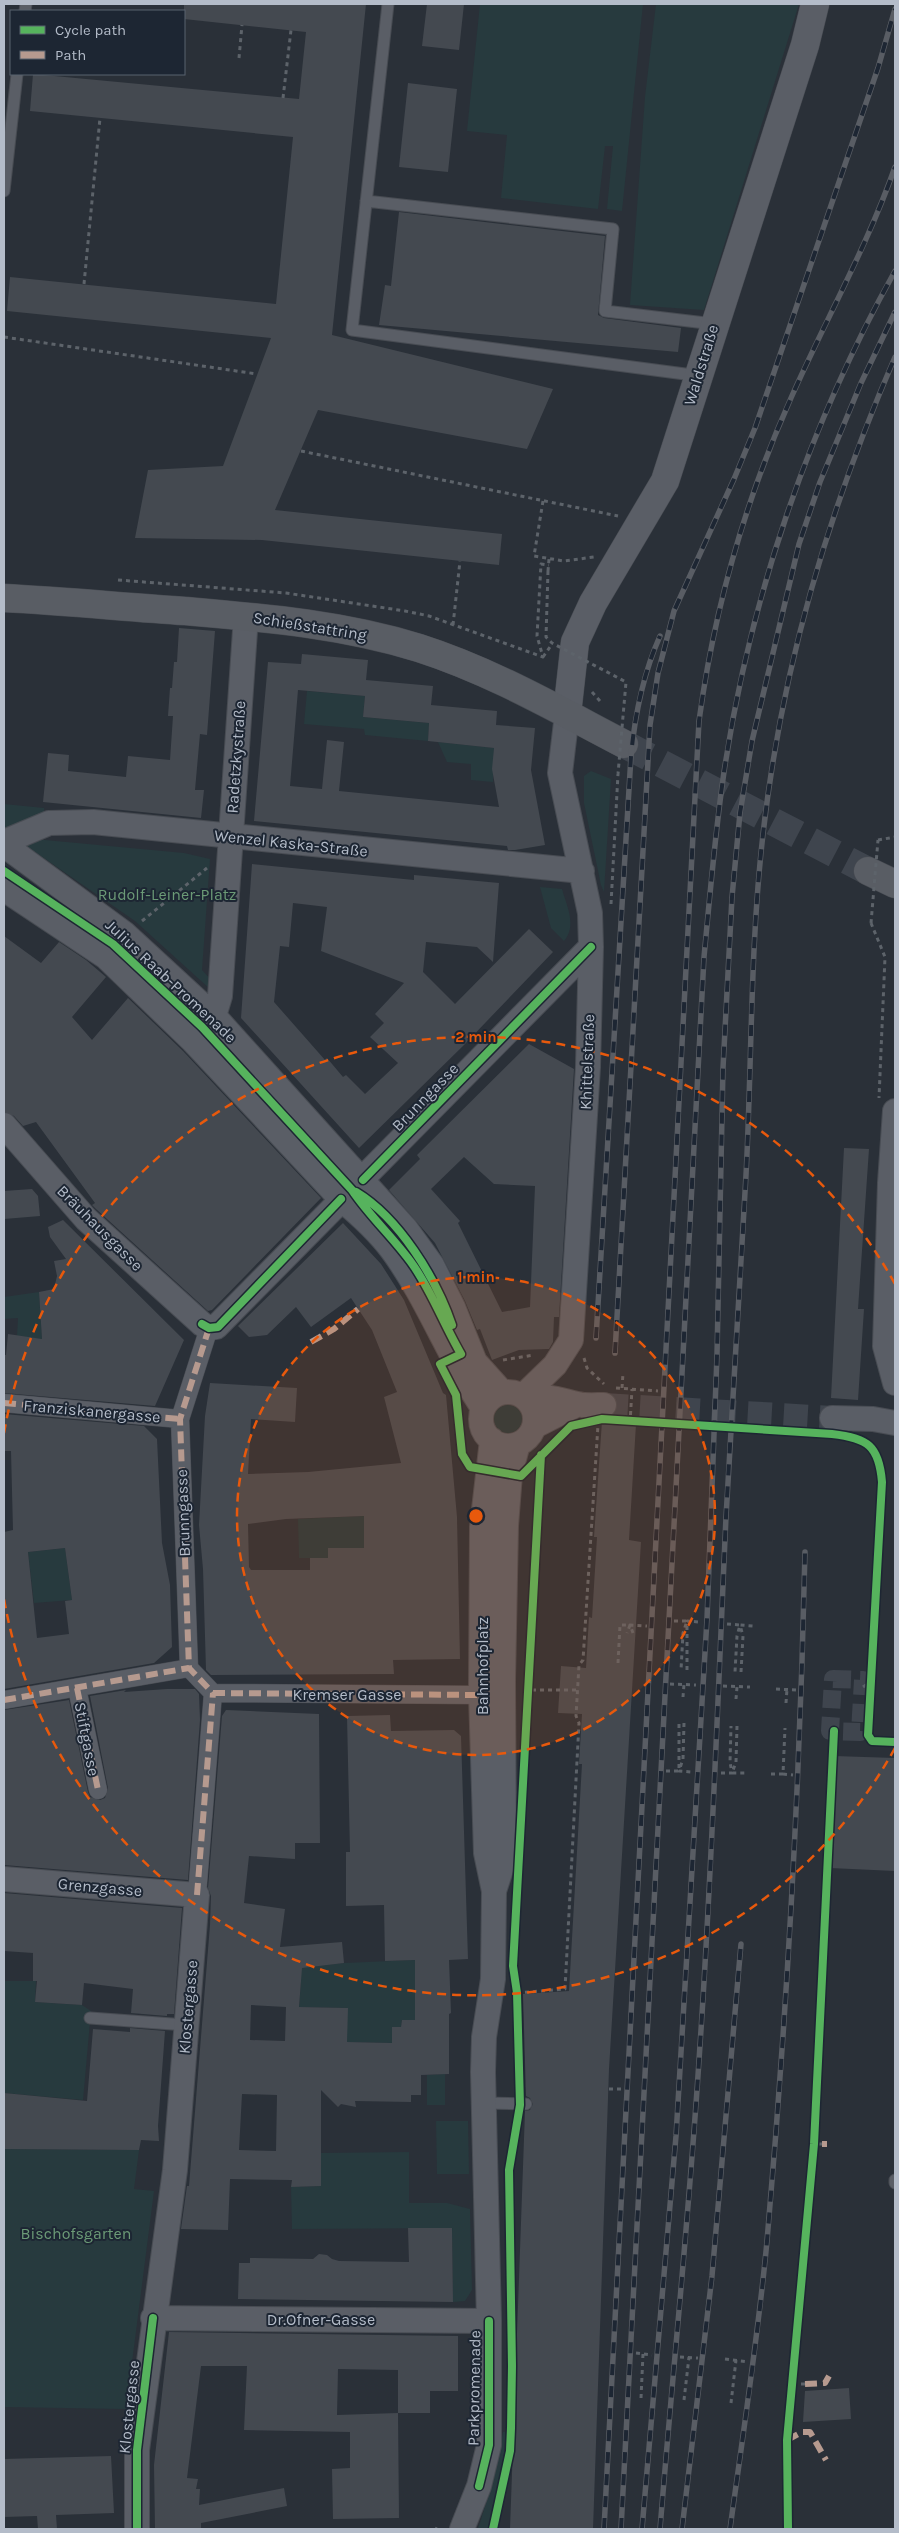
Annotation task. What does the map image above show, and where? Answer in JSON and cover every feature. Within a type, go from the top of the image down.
[{"type":"main road","name":"Schießstattring","points":[[4,598],[246,616],[342,628],[419,648],[485,674],[624,744]]},
{"type":"main road","points":[[868,872],[895,884]]},
{"type":"street","name":"Waldstraße","points":[[567,714],[575,642],[593,603],[665,481],[805,45],[815,4]]},
{"type":"street","name":"Radetzkystraße","points":[[214,1016],[220,996],[246,616]]},
{"type":"street","name":"Khittelstraße","points":[[517,1396],[555,1365],[571,1340],[588,1067],[591,947],[590,913],[560,773],[567,714]]},
{"type":"street","name":"Wenzel Kaska-Straße","points":[[4,844],[50,823],[93,822],[229,844],[582,871]]},
{"type":"street","name":"Julius Raab-Promenade","points":[[4,844],[125,934],[214,1016],[363,1180]]},
{"type":"street","name":"Julius Raab-Promenade","points":[[4,890],[106,957],[193,1041],[341,1199]]},
{"type":"street","name":"Brunngasse","points":[[189,1668],[180,1419],[206,1326],[218,1327],[341,1199],[363,1180],[591,947]]},
{"type":"street","points":[[895,1110],[886,1346],[895,1383]]},
{"type":"street","name":"Bräuhausgasse","points":[[4,1125],[86,1219],[206,1326]]},
{"type":"street","points":[[363,1180],[406,1230],[432,1265],[453,1307],[475,1362],[517,1396],[535,1413],[535,1426],[528,1438],[518,1444],[509,1446],[492,1440],[482,1425],[483,1408],[488,1401],[517,1396],[563,1398],[599,1415]]},
{"type":"street","points":[[341,1199],[392,1249],[415,1286],[459,1370],[483,1408]]},
{"type":"street","points":[[887,1300],[895,1323]]},
{"type":"street","points":[[832,1418],[873,1419],[895,1424],[893,1407],[895,1398]]},
{"type":"street","name":"Franziskanergasse","points":[[4,1403],[180,1419]]},
{"type":"street","points":[[535,1426],[599,1415]]},
{"type":"street","name":"Bahnhofplatz","points":[[492,1440],[482,1527],[492,1696]]},
{"type":"street","name":"Bahnhofplatz","points":[[484,2037],[493,1979],[494,1891],[486,1854],[492,1696],[510,1474],[518,1444]]},
{"type":"street","points":[[4,1700],[189,1668],[213,1694]]},
{"type":"street","name":"Stiftgasse","points":[[77,1688],[98,1790]]},
{"type":"street","name":"Kremser Gasse","points":[[213,1694],[492,1696]]},
{"type":"street","name":"Klostergasse","points":[[137,2529],[137,2450],[153,2318],[175,2170],[213,1694]]},
{"type":"street","name":"Grenzgasse","points":[[4,1880],[197,1895]]},
{"type":"street","name":"Parkpromenade","points":[[462,2529],[479,2486],[488,2445],[489,2320],[484,2037]]},
{"type":"street","name":"Dr.Ofner-Gasse","points":[[153,2318],[489,2320]]},
{"type":"lane","points":[[388,4],[352,330],[685,374],[697,379]]},
{"type":"lane","points":[[4,191],[18,75]]},
{"type":"lane","points":[[366,201],[613,229],[605,311],[714,324]]},
{"type":"lane","points":[[90,2018],[186,2025]]},
{"type":"lane","points":[[485,2103],[526,2104]]},
{"type":"path","points":[[239,58],[242,25]]},
{"type":"path","points":[[283,98],[291,30]]},
{"type":"path","points":[[84,284],[100,118]]},
{"type":"path","points":[[4,337],[258,374]]},
{"type":"path","points":[[301,451],[641,521]]},
{"type":"path","points":[[543,501],[534,556],[564,561]]},
{"type":"path","points":[[549,559],[546,638],[626,682],[618,774],[612,886]]},
{"type":"path","points":[[453,625],[460,561]]},
{"type":"path","points":[[871,923],[878,840],[895,837]]},
{"type":"path","points":[[125,934],[229,844]]},
{"type":"path","points":[[475,1362],[484,1355],[490,1361],[530,1354],[546,1358],[555,1365]]},
{"type":"path","points":[[584,1357],[587,1368],[608,1388],[658,1391]]},
{"type":"path","points":[[622,1373],[622,1388]]},
{"type":"path","points":[[630,1423],[632,1389]]},
{"type":"path","points":[[517,2002],[516,1989],[565,1990],[579,1723],[576,1716],[579,1665],[583,1660],[596,1496],[599,1415],[642,1421]]},
{"type":"path","points":[[674,1620],[699,1622]]},
{"type":"path","points":[[681,1670],[683,1633],[687,1621]]},
{"type":"path","points":[[687,1621],[687,1670]]},
{"type":"path","points":[[727,1624],[753,1626]]},
{"type":"path","points":[[618,1663],[620,1625],[646,1626]]},
{"type":"path","points":[[627,1633],[630,1625]]},
{"type":"path","points":[[630,1625],[633,1634]]},
{"type":"path","points":[[736,1672],[737,1636],[740,1625]]},
{"type":"path","points":[[740,1625],[742,1636],[741,1672]]},
{"type":"path","points":[[529,1698],[530,1679]]},
{"type":"path","points":[[670,1684],[696,1685]]},
{"type":"path","points":[[683,1697],[684,1684]]},
{"type":"path","points":[[723,1686],[750,1688]]},
{"type":"path","points":[[736,1699],[737,1687]]},
{"type":"path","points":[[492,1696],[530,1689],[579,1690]]},
{"type":"path","points":[[776,1689],[797,1690]]},
{"type":"path","points":[[786,1703],[787,1689]]},
{"type":"path","points":[[679,1722],[679,1771]]},
{"type":"path","points":[[679,1771],[683,1759],[684,1723]]},
{"type":"path","points":[[731,1726],[730,1762],[732,1773]]},
{"type":"path","points":[[732,1773],[736,1762],[737,1726]]},
{"type":"path","points":[[782,1774],[785,1728]]},
{"type":"path","points":[[666,1771],[691,1772]]},
{"type":"path","points":[[721,1773],[745,1773]]},
{"type":"path","points":[[771,1774],[793,1775]]},
{"type":"path","points":[[609,2089],[623,2089]]},
{"type":"path","points":[[813,2154],[814,2134]]},
{"type":"path","points":[[636,2353],[652,2355]]},
{"type":"path","points":[[641,2398],[643,2354]]},
{"type":"path","points":[[680,2357],[698,2358]]},
{"type":"path","points":[[684,2400],[689,2358]]},
{"type":"path","points":[[725,2359],[748,2362]]},
{"type":"path","points":[[731,2403],[736,2360]]},
{"type":"green space","points":[[480,4],[643,4],[622,211],[607,209],[613,146],[605,146],[598,209],[501,198],[507,135],[467,131]]},
{"type":"green space","points":[[656,4],[799,4],[704,310],[630,305],[645,97]]},
{"type":"green space","points":[[307,691],[365,696],[363,717],[429,723],[428,741],[365,735],[364,729],[304,724]]},
{"type":"green space","points":[[438,742],[494,748],[493,782],[471,780],[471,764],[447,762]]},
{"type":"green space","points":[[591,771],[611,779],[604,892],[584,803],[584,776]]},
{"type":"green space","points":[[4,804],[44,808],[44,812],[8,829],[4,828]]},
{"type":"green space","name":"Rudolf-Leiner-Platz","points":[[34,839],[184,853],[210,859],[202,970],[214,983],[210,989],[135,921],[25,845]]},
{"type":"green space","points":[[540,887],[562,889],[570,916],[570,929],[564,941],[551,928]]},
{"type":"green space","points":[[39,1292],[42,1339],[17,1336],[18,1318],[4,1319],[4,1297]]},
{"type":"green space","points":[[508,1405],[518,1409],[522,1419],[518,1429],[508,1433],[498,1429],[494,1419],[498,1409]]},
{"type":"green space","points":[[364,1516],[364,1548],[328,1548],[328,1558],[299,1558],[298,1519]]},
{"type":"green space","points":[[65,1548],[72,1600],[34,1603],[28,1552]]},
{"type":"green space","points":[[415,1960],[415,2020],[402,2020],[401,2027],[392,2027],[392,2039],[415,2039],[391,2043],[347,2042],[347,2008],[299,2007],[301,1983],[254,1973],[344,1963]]},
{"type":"green space","points":[[4,1981],[36,1981],[35,2002],[82,2005],[91,2011],[83,2100],[4,2093]]},
{"type":"green space","points":[[445,2074],[445,2105],[427,2105],[427,2075]]},
{"type":"green space","points":[[436,2121],[468,2121],[469,2174],[437,2174]]},
{"type":"green space","name":"Bischofsgarten","points":[[4,2149],[139,2150],[134,2189],[154,2191],[126,2409],[4,2407]]},
{"type":"green space","points":[[409,2152],[409,2203],[447,2203],[470,2209],[472,2290],[465,2301],[453,2302],[452,2228],[292,2229],[291,2187],[321,2186],[320,2153]]},
{"type":"green space","points":[[503,2432],[505,2432],[504,2457],[488,2529],[478,2529],[495,2474]]},
{"type":"building","points":[[184,4],[366,4],[332,335],[553,389],[527,449],[318,410],[275,510],[502,534],[499,565],[262,540],[135,538],[148,470],[223,466],[271,338],[7,311],[10,277],[276,304],[293,137],[30,111],[33,75],[299,99],[306,32],[185,19]]},
{"type":"building","points":[[427,4],[464,4],[459,50],[422,46]]},
{"type":"building","points":[[408,83],[457,89],[448,172],[399,167]]},
{"type":"building","points":[[399,212],[605,236],[598,315],[604,318],[681,328],[678,352],[379,325],[385,285],[391,286]]},
{"type":"building","points":[[179,628],[215,631],[207,735],[200,734],[195,790],[204,790],[201,818],[43,802],[48,753],[69,755],[68,771],[126,777],[128,756],[170,760],[173,716],[168,716],[174,662],[177,662]]},
{"type":"building","points":[[302,654],[368,660],[366,680],[433,686],[431,705],[497,711],[496,725],[535,728],[531,770],[545,845],[508,850],[507,846],[254,821],[268,662],[301,664]],"holes":[[[298,690],[365,696],[363,717],[429,723],[428,741],[494,748],[492,769],[499,807],[339,791],[344,742],[327,740],[322,789],[290,786]]]},
{"type":"building","points":[[252,864],[414,880],[414,875],[499,883],[493,962],[477,947],[426,942],[423,972],[455,1004],[529,929],[553,952],[464,1045],[359,1148],[241,1018]],"holes":[[[293,903],[327,907],[321,951],[404,983],[375,1014],[384,1023],[370,1037],[398,1063],[365,1094],[346,1075],[343,1077],[327,1058],[325,1060],[274,1002],[280,946],[289,947]]]},
{"type":"building","points":[[4,936],[41,963],[59,942],[86,960],[106,977],[72,1017],[92,1040],[128,998],[183,1051],[321,1198],[212,1310],[208,1311],[92,1205],[95,1203],[36,1122],[23,1126],[14,1116],[4,1112]]},
{"type":"building","points":[[529,1044],[574,1069],[559,1317],[554,1317],[553,1342],[549,1349],[519,1350],[492,1360],[480,1329],[477,1330],[465,1301],[435,1243],[389,1190],[420,1159],[417,1155]],"holes":[[[464,1157],[494,1184],[535,1186],[530,1307],[502,1312],[458,1223],[460,1221],[431,1189]]]},
{"type":"building","points":[[844,1148],[869,1149],[858,1309],[864,1309],[858,1400],[831,1398]]},
{"type":"building","points":[[32,1189],[38,1196],[40,1216],[4,1219],[4,1191]]},
{"type":"building","points":[[63,1220],[184,1340],[155,1406],[4,1393],[4,1355],[6,1355],[8,1334],[42,1339],[39,1292],[54,1289],[57,1276],[54,1261],[66,1259],[50,1237],[48,1227]]},
{"type":"building","points":[[343,1223],[381,1264],[404,1300],[443,1393],[446,1395],[457,1517],[460,1659],[393,1660],[394,1674],[211,1675],[206,1670],[203,1569],[199,1525],[205,1416],[210,1383],[297,1388],[295,1422],[251,1419],[248,1474],[308,1472],[401,1463],[384,1397],[397,1392],[372,1330],[351,1298],[311,1327],[296,1307],[267,1335],[249,1337],[238,1326]],"holes":[[[364,1516],[364,1548],[328,1548],[328,1558],[310,1558],[310,1570],[251,1570],[249,1567],[248,1524],[286,1519]]]},
{"type":"building","points":[[4,1414],[144,1426],[157,1439],[162,1543],[170,1585],[172,1647],[154,1663],[4,1689],[4,1532],[13,1530],[11,1451],[4,1451]],"holes":[[[65,1548],[72,1600],[65,1601],[69,1634],[37,1638],[28,1552]]]},
{"type":"building","points":[[602,1421],[636,1424],[629,1540],[641,1542],[609,2069],[593,2529],[510,2529],[525,2111],[530,2110],[533,2104],[530,2098],[526,2096],[523,1994],[569,1991],[582,1764],[579,1764],[582,1714],[558,1713],[561,1666],[586,1668],[589,1617],[592,1618],[597,1537],[594,1537]]},
{"type":"building","points":[[195,1689],[199,1694],[200,1720],[188,1880],[4,1865],[4,1710],[69,1700],[88,1792],[90,1797],[100,1800],[105,1798],[108,1788],[90,1696],[126,1690],[124,1692]]},
{"type":"building","points":[[226,1710],[319,1714],[320,1843],[295,1843],[295,1859],[249,1856],[244,1903],[285,1909],[280,1947],[342,1942],[344,1963],[302,1968],[299,2007],[348,2008],[347,2042],[392,2043],[392,2027],[401,2027],[402,2020],[415,2020],[415,1960],[385,1961],[384,1905],[346,1906],[346,1852],[350,1852],[347,1716],[390,1715],[391,1731],[454,1730],[461,1736],[468,1959],[449,1960],[451,2013],[449,2014],[449,2074],[421,2075],[421,2095],[411,2095],[411,2102],[355,2101],[356,2107],[341,2104],[338,2107],[321,2090],[321,2186],[291,2187],[292,2180],[230,2179],[228,2230],[181,2229],[187,2186],[189,2186],[210,1925],[211,1896],[208,1888],[222,1716]],"holes":[[[251,2005],[286,2007],[285,2041],[250,2040]],[[242,2094],[277,2095],[276,2151],[239,2150]]]},
{"type":"building","points":[[834,1756],[895,1758],[895,1871],[830,1868]]},
{"type":"building","points":[[4,1893],[182,1908],[174,2014],[167,2014],[167,2016],[131,2013],[133,1989],[84,1983],[82,2005],[35,2002],[37,1981],[33,1981],[33,1953],[4,1951]]},
{"type":"building","points":[[130,2028],[165,2031],[158,2126],[159,2141],[141,2140],[139,2150],[4,2149],[4,2093],[87,2101],[93,2029],[130,2032]]},
{"type":"building","points":[[408,2228],[452,2228],[453,2302],[238,2299],[239,2263],[250,2263],[250,2258],[313,2259],[319,2254],[327,2255],[339,2261],[409,2262]]},
{"type":"building","points":[[169,2332],[458,2336],[458,2391],[430,2391],[430,2413],[398,2413],[399,2518],[333,2519],[332,2469],[350,2468],[350,2432],[244,2430],[247,2366],[201,2366],[187,2478],[198,2479],[196,2489],[200,2489],[199,2505],[284,2488],[287,2506],[201,2523],[201,2529],[155,2529],[154,2465]],"holes":[[[338,2369],[398,2370],[398,2413],[337,2415]]]},
{"type":"building","points":[[849,2388],[851,2419],[803,2422],[805,2391]]},
{"type":"building","points":[[111,2456],[114,2513],[56,2515],[57,2529],[38,2529],[37,2516],[4,2517],[4,2459]]},
{"type":"tunnel","points":[[624,744],[868,871]]},
{"type":"tunnel","points":[[604,1405],[832,1418]]},
{"type":"tunnel","points":[[833,1679],[863,1680],[860,1732],[830,1731],[833,1679]]},
{"type":"railway","points":[[615,1353],[650,725],[658,673],[674,611],[755,428],[878,68],[895,9]]},
{"type":"railway","points":[[604,2529],[699,721],[713,638],[733,556],[759,476],[804,369],[872,226],[895,167]]},
{"type":"railway","points":[[621,2529],[704,957],[718,818],[735,707],[767,578],[787,514],[810,451],[836,390],[864,330],[895,271]]},
{"type":"railway","points":[[642,2529],[676,2136],[707,1619],[717,1355],[723,1068],[732,897],[740,813],[752,741],[799,544],[820,482],[861,383],[895,312]]},
{"type":"railway","points":[[660,2529],[696,2106],[704,1979],[726,1517],[746,1175],[753,961],[763,834],[782,710],[795,650],[811,591],[849,473],[895,357]]},
{"type":"railway","points":[[596,1338],[631,756],[641,694],[660,636]]},
{"type":"railway","points":[[730,2529],[759,2313],[774,2155],[796,1811],[805,1552]]},
{"type":"railway","points":[[682,2529],[712,2276],[741,1944]]},
{"type":"marked path","points":[[311,1342],[334,1329],[358,1309]]},
{"type":"marked path","points":[[209,1328],[180,1419],[189,1668],[213,1693]]},
{"type":"marked path","points":[[4,1403],[180,1419]]},
{"type":"marked path","points":[[4,1700],[189,1668]]},
{"type":"marked path","points":[[77,1688],[98,1790]]},
{"type":"marked path","points":[[213,1693],[481,1695]]},
{"type":"marked path","points":[[197,1895],[213,1693]]},
{"type":"marked path","points":[[822,2144],[827,2144]]},
{"type":"marked path","points":[[805,2384],[825,2383],[829,2376]]},
{"type":"marked path","points":[[787,2440],[802,2432],[810,2432],[826,2460]]},
{"type":"cycle path","points":[[4,871],[113,944],[202,1027],[352,1190],[406,1255],[426,1286],[461,1354]]},
{"type":"cycle path","points":[[363,1180],[591,947]]},
{"type":"cycle path","points":[[356,1192],[387,1217],[414,1251],[436,1288],[452,1325]]},
{"type":"cycle path","points":[[202,1324],[209,1328],[218,1327],[341,1199]]},
{"type":"cycle path","points":[[461,1354],[440,1364],[456,1395],[462,1454],[470,1467],[521,1476],[571,1426],[602,1419],[832,1434],[855,1438],[869,1446],[878,1460],[882,1482],[868,1735],[872,1741],[895,1742]]},
{"type":"cycle path","points":[[493,2529],[510,2451],[512,2366],[509,2170],[520,2105],[517,1993],[513,1966],[541,1455]]},
{"type":"cycle path","points":[[788,2529],[787,2440],[814,2144],[834,1731]]},
{"type":"cycle path","points":[[137,2529],[137,2450],[153,2318]]},
{"type":"cycle path","points":[[479,2486],[489,2445],[489,2321]]}]
